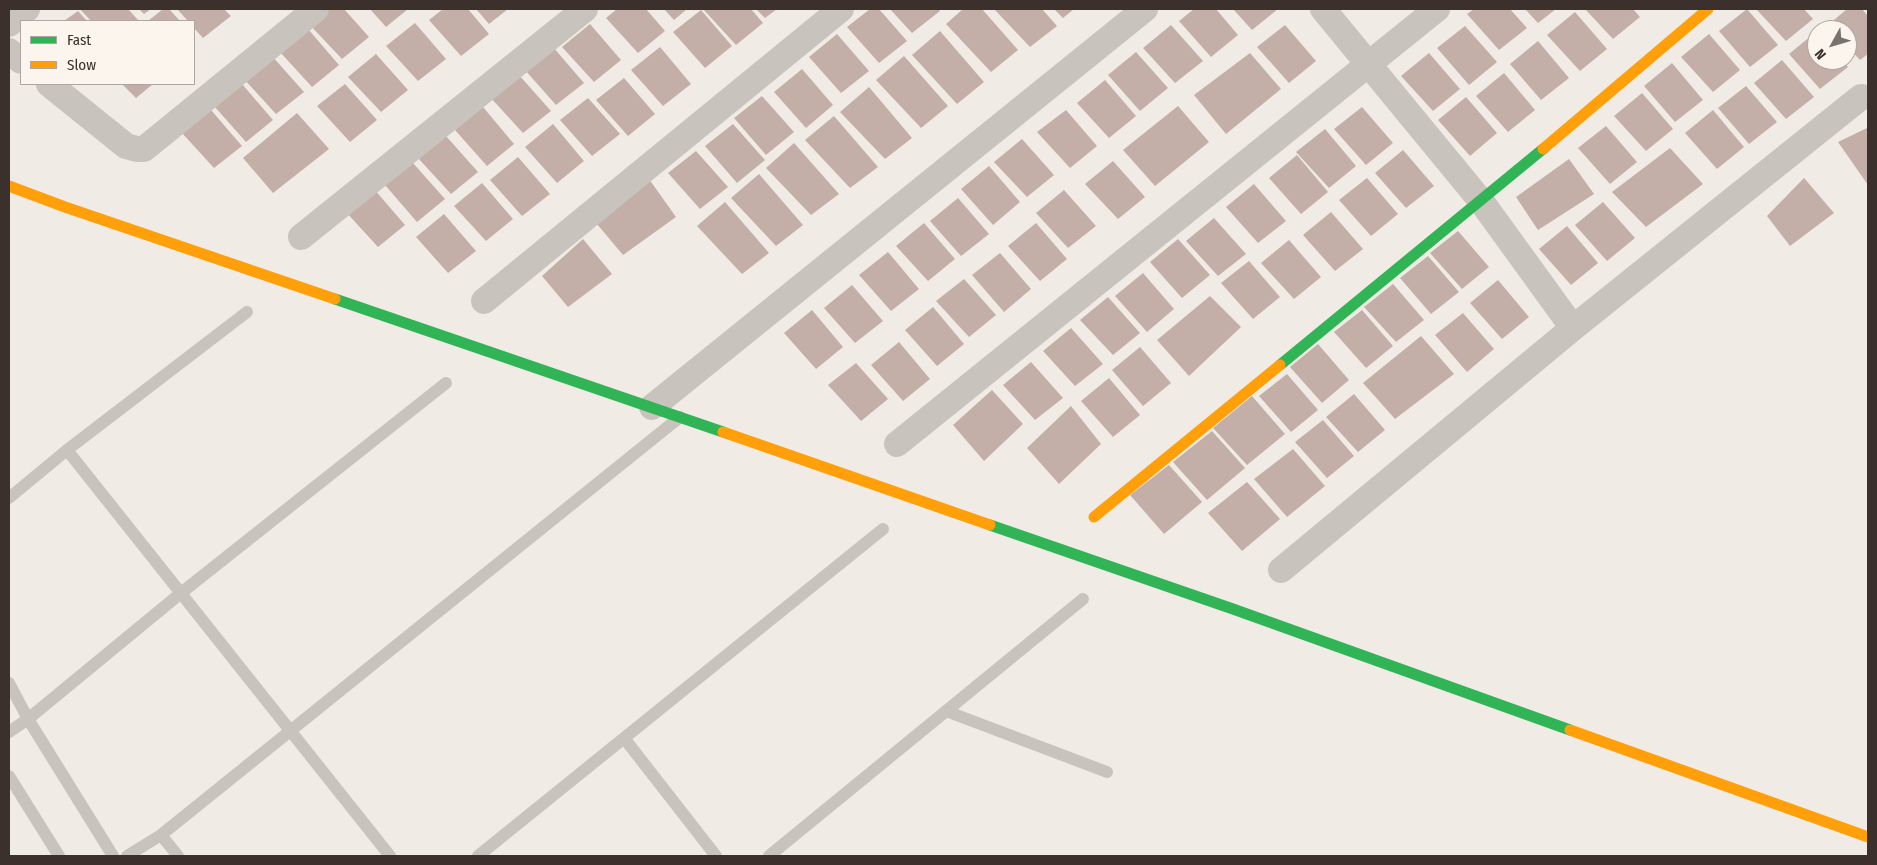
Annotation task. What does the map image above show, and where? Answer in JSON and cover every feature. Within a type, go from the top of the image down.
[{"type":"street","points":[[9,24],[27,9]]},
{"type":"street","points":[[50,85],[126,146],[137,150],[144,149],[316,9]]},
{"type":"street","points":[[301,237],[585,9]]},
{"type":"street","points":[[484,302],[842,9]]},
{"type":"street","points":[[652,407],[1145,9]]},
{"type":"street","points":[[1323,9],[1481,201],[1573,328]]},
{"type":"street","points":[[897,444],[1437,9]]},
{"type":"street","points":[[1094,517],[1481,201],[1708,9]]},
{"type":"street","points":[[9,51],[20,60]]},
{"type":"street","points":[[1281,570],[1573,328],[1862,97]]},
{"type":"street","points":[[9,186],[1233,609],[1868,837]]},
{"type":"lane","points":[[9,498],[68,450],[248,312]]},
{"type":"lane","points":[[9,732],[28,719],[181,593],[446,383]]},
{"type":"lane","points":[[127,856],[161,835],[680,417]]},
{"type":"lane","points":[[68,450],[390,856]]},
{"type":"lane","points":[[478,856],[883,529]]},
{"type":"lane","points":[[769,856],[1083,599]]},
{"type":"lane","points":[[9,684],[28,719],[113,856]]},
{"type":"lane","points":[[946,711],[1107,772]]},
{"type":"lane","points":[[624,738],[716,856]]},
{"type":"lane","points":[[9,776],[59,856]]},
{"type":"lane","points":[[161,835],[178,856]]},
{"type":"building","points":[[80,9],[128,9],[138,20],[90,20]]},
{"type":"building","points":[[139,9],[151,9],[144,14]]},
{"type":"building","points":[[163,9],[169,9],[179,20],[149,20]]},
{"type":"building","points":[[177,9],[224,9],[231,16],[203,38],[195,29],[195,20],[187,20]]},
{"type":"building","points":[[328,9],[344,9],[369,37],[342,59],[309,24]]},
{"type":"building","points":[[370,9],[408,9],[386,27]]},
{"type":"building","points":[[443,9],[468,9],[489,34],[461,56],[429,20]]},
{"type":"building","points":[[476,9],[508,9],[489,24]]},
{"type":"building","points":[[617,9],[646,9],[665,31],[638,53],[606,18]]},
{"type":"building","points":[[664,9],[687,9],[674,20]]},
{"type":"building","points":[[703,9],[751,9],[763,23],[736,45]]},
{"type":"building","points":[[756,9],[777,9],[765,18]]},
{"type":"building","points":[[870,9],[879,9],[907,41],[879,63],[847,27]]},
{"type":"building","points":[[890,9],[938,9],[940,11],[912,33]]},
{"type":"building","points":[[963,9],[982,9],[1018,50],[991,72],[946,24]]},
{"type":"building","points":[[994,9],[1042,9],[1057,26],[1030,47]]},
{"type":"building","points":[[1054,9],[1074,9],[1063,18]]},
{"type":"building","points":[[1194,9],[1216,9],[1238,35],[1211,57],[1179,21]]},
{"type":"building","points":[[1233,9],[1278,9],[1252,30]]},
{"type":"building","points":[[1474,9],[1510,9],[1527,28],[1499,50],[1467,14]]},
{"type":"building","points":[[1525,9],[1556,9],[1538,23]]},
{"type":"building","points":[[1585,9],[1633,9],[1640,17],[1613,39]]},
{"type":"building","points":[[1747,9],[1778,45],[1750,67],[1719,31]]},
{"type":"building","points":[[1756,9],[1804,9],[1813,19],[1807,20],[1807,24],[1786,41]]},
{"type":"building","points":[[1847,9],[1862,9],[1868,16],[1868,54],[1860,60],[1857,57],[1857,20],[1834,20]]},
{"type":"building","points":[[701,10],[732,46],[705,68],[673,32]]},
{"type":"building","points":[[78,11],[86,20],[65,20]]},
{"type":"building","points":[[1575,12],[1607,49],[1580,71],[1547,35]]},
{"type":"building","points":[[415,23],[446,59],[418,81],[386,46]]},
{"type":"building","points":[[590,24],[621,60],[594,82],[562,47]]},
{"type":"building","points":[[1171,25],[1203,61],[1175,83],[1143,48]]},
{"type":"building","points":[[1285,25],[1316,61],[1289,83],[1257,47]]},
{"type":"building","points":[[1465,26],[1497,62],[1469,85],[1437,48]]},
{"type":"building","points":[[308,29],[339,65],[312,87],[280,52]]},
{"type":"building","points":[[940,31],[984,82],[957,104],[912,55]]},
{"type":"building","points":[[837,34],[869,71],[841,93],[809,57]]},
{"type":"building","points":[[1709,34],[1740,70],[1713,92],[1681,57]]},
{"type":"building","points":[[1807,39],[1807,70],[1844,70],[1820,89],[1789,54]]},
{"type":"building","points":[[1538,41],[1569,78],[1541,100],[1510,64]]},
{"type":"building","points":[[553,47],[584,83],[556,105],[525,70]]},
{"type":"building","points":[[660,47],[691,84],[663,106],[631,70]]},
{"type":"building","points":[[1136,52],[1168,88],[1140,111],[1108,75]]},
{"type":"building","points":[[1250,53],[1281,89],[1226,134],[1194,95]]},
{"type":"building","points":[[1429,53],[1460,89],[1433,111],[1401,76]]},
{"type":"building","points":[[376,54],[408,90],[381,112],[348,77]]},
{"type":"building","points":[[272,56],[304,92],[276,114],[244,79]]},
{"type":"building","points":[[904,56],[948,106],[921,128],[876,80]]},
{"type":"building","points":[[1782,60],[1814,97],[1786,119],[1754,83]]},
{"type":"building","points":[[1672,63],[1703,100],[1675,122],[1644,86]]},
{"type":"building","points":[[802,69],[833,105],[806,128],[774,92]]},
{"type":"building","points":[[1504,73],[1535,110],[1508,132],[1476,96]]},
{"type":"building","points":[[519,75],[551,111],[523,133],[491,98]]},
{"type":"building","points":[[624,78],[655,114],[628,136],[596,100]]},
{"type":"building","points":[[1105,80],[1136,116],[1109,138],[1077,103]]},
{"type":"building","points":[[242,84],[273,120],[246,142],[214,106]]},
{"type":"building","points":[[345,84],[377,120],[350,142],[317,106]]},
{"type":"building","points":[[123,85],[152,85],[136,98]]},
{"type":"building","points":[[1746,86],[1777,122],[1749,144],[1718,108]]},
{"type":"building","points":[[869,87],[912,138],[885,159],[840,112]]},
{"type":"building","points":[[1642,93],[1673,129],[1646,151],[1614,116]]},
{"type":"building","points":[[762,96],[794,132],[766,155],[734,118]]},
{"type":"building","points":[[1466,97],[1497,133],[1470,156],[1438,120]]},
{"type":"building","points":[[588,98],[620,134],[592,156],[560,120]]},
{"type":"building","points":[[1178,106],[1209,142],[1155,186],[1123,150]]},
{"type":"building","points":[[483,107],[514,144],[487,166],[455,130]]},
{"type":"building","points":[[1362,107],[1393,143],[1366,165],[1334,129]]},
{"type":"building","points":[[211,110],[242,146],[214,168],[182,133]]},
{"type":"building","points":[[1066,110],[1097,146],[1070,168],[1037,132]]},
{"type":"building","points":[[1713,110],[1744,147],[1717,169],[1685,133]]},
{"type":"building","points":[[297,113],[329,149],[273,193],[243,158]]},
{"type":"building","points":[[834,116],[878,167],[850,188],[805,140]]},
{"type":"building","points":[[553,124],[584,161],[557,183],[525,147]]},
{"type":"building","points":[[733,124],[765,160],[737,183],[705,146]]},
{"type":"building","points":[[1606,126],[1637,162],[1610,184],[1578,148]]},
{"type":"building","points":[[1325,129],[1356,166],[1329,188],[1296,152]]},
{"type":"building","points":[[1868,129],[1868,185],[1838,142]]},
{"type":"building","points":[[446,136],[478,172],[451,194],[418,158]]},
{"type":"building","points":[[1022,139],[1054,175],[1027,197],[994,162]]},
{"type":"building","points":[[794,143],[839,194],[811,215],[766,168]]},
{"type":"building","points":[[1670,148],[1703,184],[1646,227],[1612,192]]},
{"type":"building","points":[[1403,150],[1434,186],[1406,208],[1375,173]]},
{"type":"building","points":[[696,151],[728,187],[700,209],[668,173]]},
{"type":"building","points":[[1297,155],[1328,192],[1301,214],[1269,178]]},
{"type":"building","points":[[518,157],[550,194],[522,216],[490,180]]},
{"type":"building","points":[[1569,159],[1594,194],[1538,230],[1516,197]]},
{"type":"building","points":[[1113,161],[1145,197],[1118,219],[1085,184]]},
{"type":"building","points":[[413,163],[445,199],[417,222],[385,185]]},
{"type":"building","points":[[989,166],[1020,202],[993,225],[961,189]]},
{"type":"building","points":[[759,174],[803,225],[776,246],[731,198]]},
{"type":"building","points":[[1367,178],[1398,214],[1371,236],[1339,200]]},
{"type":"building","points":[[1804,178],[1834,213],[1790,246],[1767,216]]},
{"type":"building","points":[[649,179],[676,217],[623,255],[597,224]]},
{"type":"building","points":[[482,183],[513,219],[486,241],[454,206]]},
{"type":"building","points":[[1254,184],[1286,221],[1258,243],[1226,207]]},
{"type":"building","points":[[374,189],[405,225],[378,247],[346,212]]},
{"type":"building","points":[[1064,190],[1096,226],[1068,248],[1036,213]]},
{"type":"building","points":[[958,198],[989,234],[961,256],[930,221]]},
{"type":"building","points":[[725,202],[769,253],[742,274],[697,226]]},
{"type":"building","points":[[1603,202],[1635,238],[1607,261],[1575,225]]},
{"type":"building","points":[[1331,212],[1363,249],[1335,271],[1303,235]]},
{"type":"building","points":[[444,214],[476,251],[448,273],[416,237]]},
{"type":"building","points":[[1214,218],[1246,254],[1218,276],[1186,241]]},
{"type":"building","points":[[924,223],[955,259],[928,281],[896,246]]},
{"type":"building","points":[[1036,223],[1067,259],[1040,281],[1008,246]]},
{"type":"building","points":[[1567,226],[1598,263],[1571,285],[1539,249]]},
{"type":"building","points":[[1458,231],[1489,267],[1462,289],[1430,253]]},
{"type":"building","points":[[583,239],[612,274],[568,307],[542,276]]},
{"type":"building","points":[[1178,239],[1210,275],[1182,298],[1150,262]]},
{"type":"building","points":[[1289,240],[1321,277],[1294,299],[1261,263]]},
{"type":"building","points":[[888,252],[919,289],[891,311],[859,275]]},
{"type":"building","points":[[1000,253],[1031,289],[1004,312],[972,275]]},
{"type":"building","points":[[1428,256],[1459,292],[1431,314],[1400,278]]},
{"type":"building","points":[[1249,261],[1280,297],[1253,319],[1221,283]]},
{"type":"building","points":[[1143,273],[1174,309],[1147,332],[1115,296]]},
{"type":"building","points":[[964,279],[996,315],[969,337],[936,301]]},
{"type":"building","points":[[1498,280],[1529,317],[1502,339],[1470,303]]},
{"type":"building","points":[[1393,284],[1424,320],[1396,342],[1364,307]]},
{"type":"building","points":[[852,285],[883,321],[855,343],[824,308]]},
{"type":"building","points":[[1210,296],[1241,327],[1189,376],[1157,340]]},
{"type":"building","points":[[1108,297],[1140,333],[1113,355],[1080,320]]},
{"type":"building","points":[[933,307],[964,344],[937,366],[905,330]]},
{"type":"building","points":[[812,310],[843,347],[816,369],[784,333]]},
{"type":"building","points":[[1362,310],[1393,346],[1366,368],[1334,332]]},
{"type":"building","points":[[1463,313],[1494,349],[1467,372],[1435,335]]},
{"type":"building","points":[[1071,328],[1103,364],[1075,386],[1043,351]]},
{"type":"building","points":[[1421,336],[1454,374],[1395,419],[1363,383]]},
{"type":"building","points":[[899,342],[930,379],[903,401],[871,365]]},
{"type":"building","points":[[1318,344],[1349,380],[1322,403],[1290,367]]},
{"type":"building","points":[[1140,347],[1171,383],[1143,406],[1112,370]]},
{"type":"building","points":[[1031,362],[1063,398],[1035,420],[1003,385]]},
{"type":"building","points":[[856,363],[888,399],[861,421],[828,385]]},
{"type":"building","points":[[1287,374],[1318,410],[1291,432],[1259,396]]},
{"type":"building","points":[[1109,378],[1140,415],[1113,437],[1081,401]]},
{"type":"building","points":[[992,390],[1023,424],[984,461],[953,425]]},
{"type":"building","points":[[1354,394],[1385,430],[1358,452],[1326,417]]},
{"type":"building","points":[[1252,396],[1285,434],[1247,465],[1213,428]]},
{"type":"building","points":[[1071,406],[1101,444],[1059,484],[1027,448]]},
{"type":"building","points":[[1323,420],[1354,456],[1327,478],[1295,442]]},
{"type":"building","points":[[1212,431],[1245,468],[1207,500],[1173,462]]},
{"type":"building","points":[[1293,449],[1325,486],[1287,517],[1254,479]]},
{"type":"building","points":[[1169,465],[1202,502],[1164,534],[1130,495]]},
{"type":"building","points":[[1247,482],[1280,519],[1242,551],[1208,513]]},
{"type":"traffic: fast","points":[[1280,365],[1543,149]]},
{"type":"traffic: fast","points":[[335,299],[723,432]]},
{"type":"traffic: fast","points":[[990,525],[1233,609],[1570,730]]},
{"type":"traffic: slow","points":[[1543,149],[1708,9]]},
{"type":"traffic: slow","points":[[9,186],[65,207],[335,299]]},
{"type":"traffic: slow","points":[[1094,517],[1280,365]]},
{"type":"traffic: slow","points":[[723,432],[990,525]]},
{"type":"traffic: slow","points":[[1570,730],[1868,837]]}]
